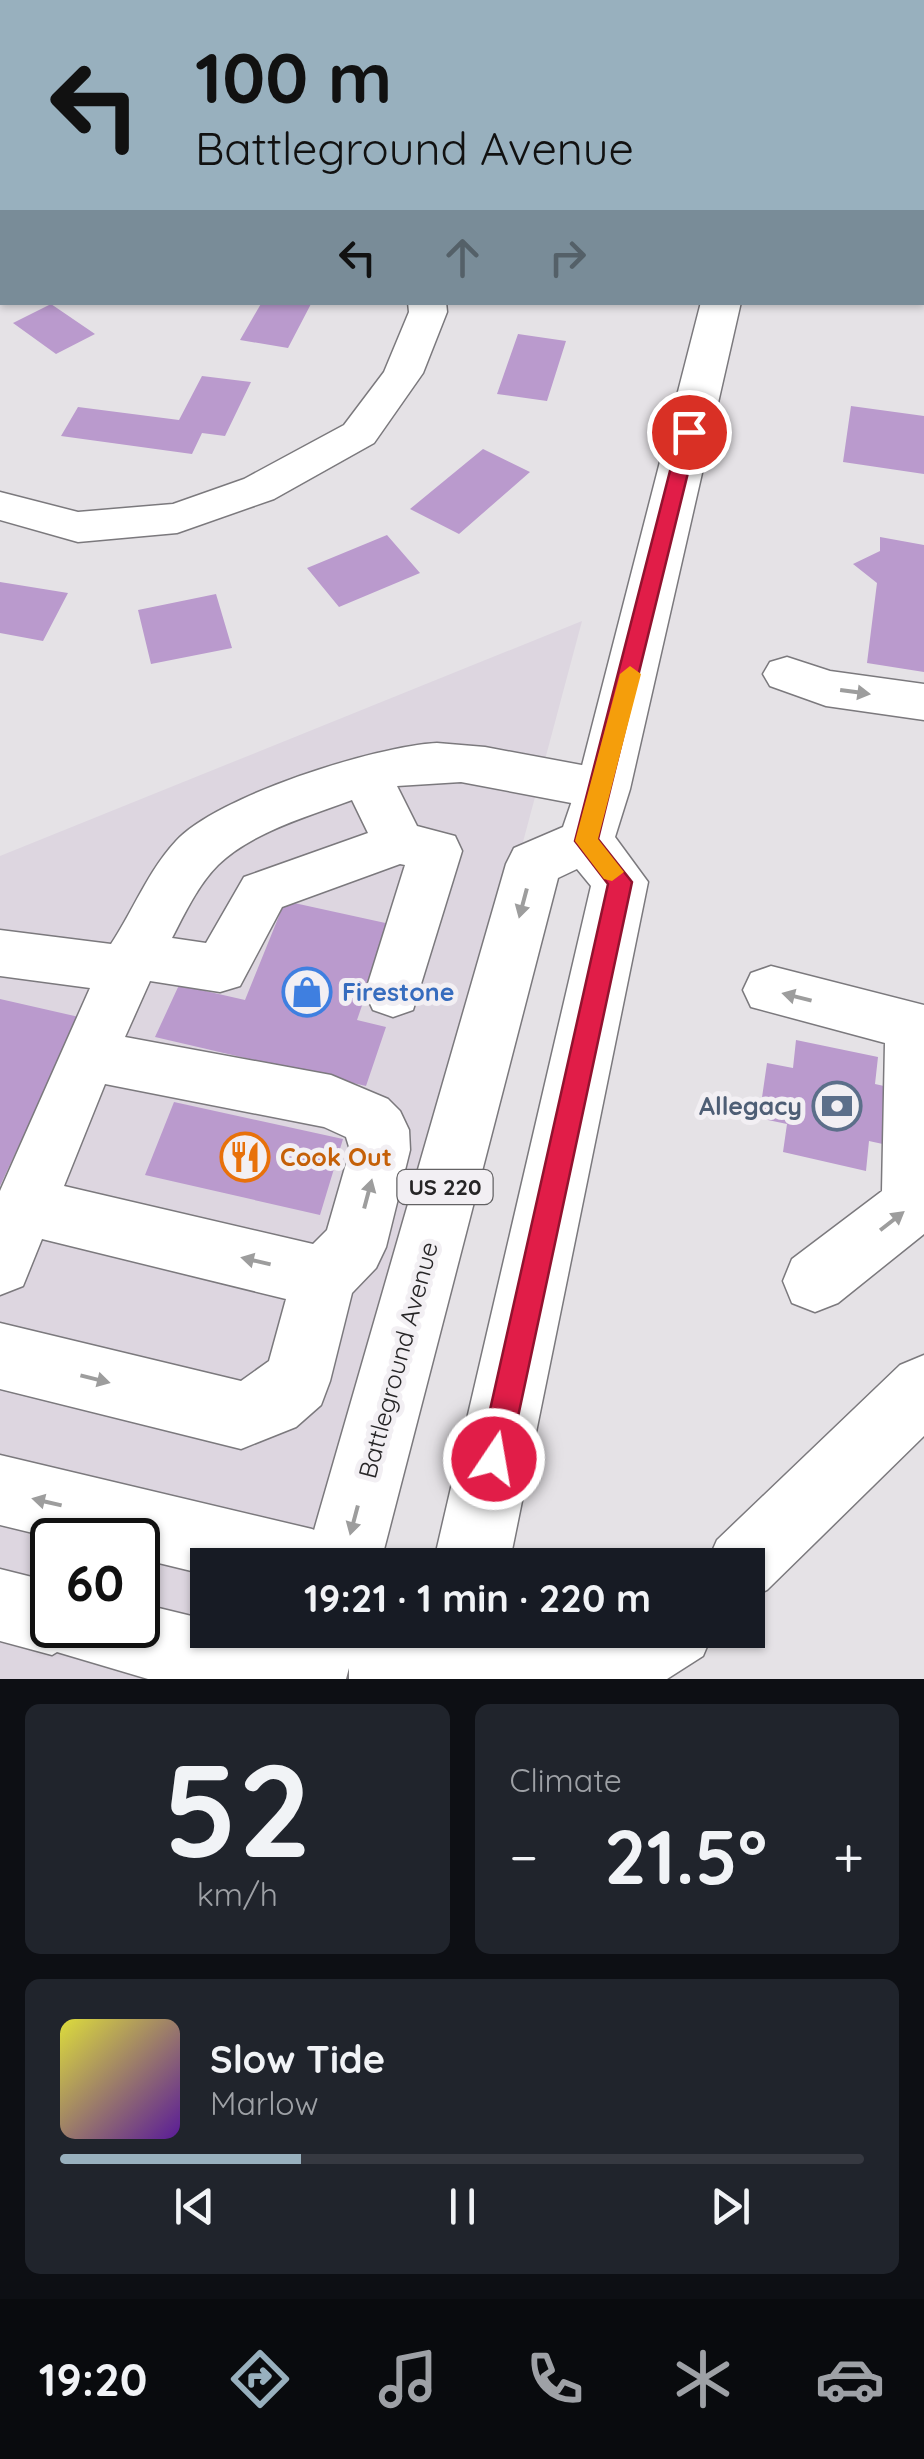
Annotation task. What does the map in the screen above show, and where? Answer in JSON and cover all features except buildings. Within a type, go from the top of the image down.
[{"type":"main road","points":[[474,1548],[620,882],[595,815],[720,305]]},
{"type":"main road","name":"Battleground Avenue","points":[[347,1548],[534,864],[595,815]]},
{"type":"main road","points":[[306,1679],[316,1648]]},
{"type":"street","points":[[0,506],[78,528],[177,518],[259,489],[359,434],[403,373],[428,312],[427,305]]},
{"type":"street","points":[[787,674],[826,688],[924,702]]},
{"type":"street","points":[[0,1264],[130,963],[186,864],[205,844],[366,775],[412,763],[443,763],[595,815]]},
{"type":"street","points":[[366,775],[399,842]]},
{"type":"street","points":[[0,954],[220,968],[263,892],[399,842],[436,851],[393,993]]},
{"type":"street","points":[[771,990],[914,1026],[912,1204],[815,1280]]},
{"type":"street","points":[[0,1356],[241,1414],[272,1403],[297,1381],[324,1277],[354,1247],[380,1150],[379,1130],[367,1118],[331,1102],[90,1056]]},
{"type":"street","points":[[26,1206],[324,1277]]},
{"type":"street","points":[[759,1548],[924,1388]]},
{"type":"street","points":[[0,1490],[241,1548]]},
{"type":"street","points":[[0,1605],[30,1612]]},
{"type":"street","points":[[160,1645],[263,1671],[280,1679]]},
{"type":"street","points":[[426,1653],[601,1678],[648,1648]]},
{"type":"shaded area","points":[[582,621],[335,1548],[190,1548],[190,1648],[307,1648],[298,1679],[0,1679],[0,856]]},
{"type":"slow traffic","points":[[612,872],[586,841],[630,674]]},
{"type":"place","name":"Firestone","points":[[307,992]]},
{"type":"place","name":"Allegacy","points":[[837,1106]]},
{"type":"place","name":"Cook Out","points":[[245,1157]]},
{"type":"route","points":[[494,1459],[620,882],[586,841],[603,788],[689,432]]}]
